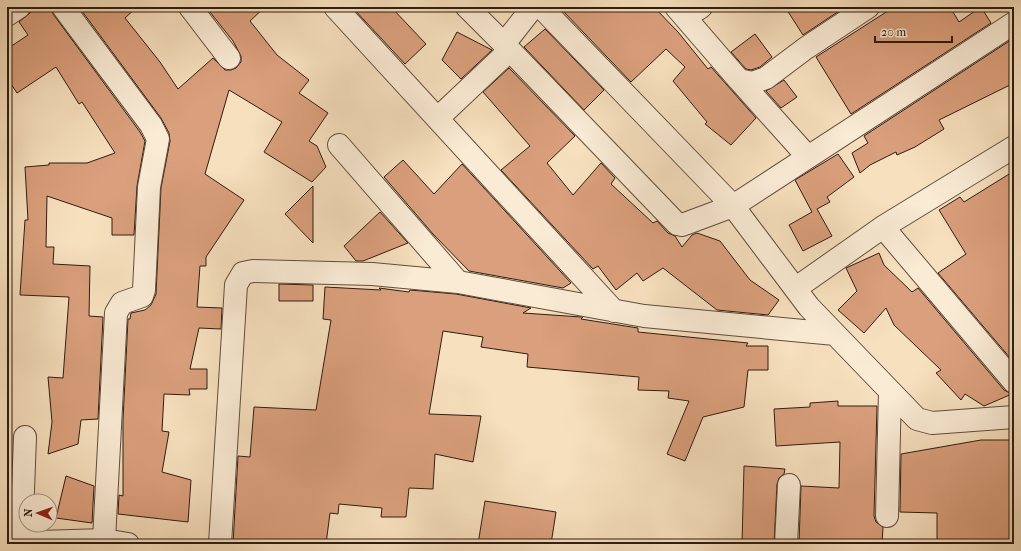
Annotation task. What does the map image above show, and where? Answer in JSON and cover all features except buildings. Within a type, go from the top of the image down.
[{"type":"street","points":[[7,15],[19,7]]},
{"type":"street","points":[[63,7],[151,125],[158,138],[149,187],[144,290],[142,296],[122,303],[116,314],[104,540]]},
{"type":"street","points":[[190,7],[229,58]]},
{"type":"street","points":[[335,7],[614,311]]},
{"type":"street","points":[[467,7],[677,224],[682,225],[734,206],[1014,23]]},
{"type":"street","points":[[438,118],[507,47],[533,7]]},
{"type":"street","points":[[541,7],[734,206],[809,307],[917,420],[932,423],[1014,417]]},
{"type":"street","points":[[739,80],[752,83],[766,78],[806,48],[868,7]]},
{"type":"street","points":[[688,10],[739,80],[808,157]]},
{"type":"street","points":[[339,145],[458,282]]},
{"type":"street","points":[[796,288],[883,227],[1014,147]]},
{"type":"street","points":[[883,227],[1014,382]]},
{"type":"street","points":[[220,544],[236,285],[243,273],[253,271],[372,274],[458,282],[644,316],[835,334]]},
{"type":"street","points":[[887,516],[890,391]]},
{"type":"street","points":[[25,437],[16,543],[104,540],[128,544]]},
{"type":"street","points":[[786,544],[790,485]]}]
